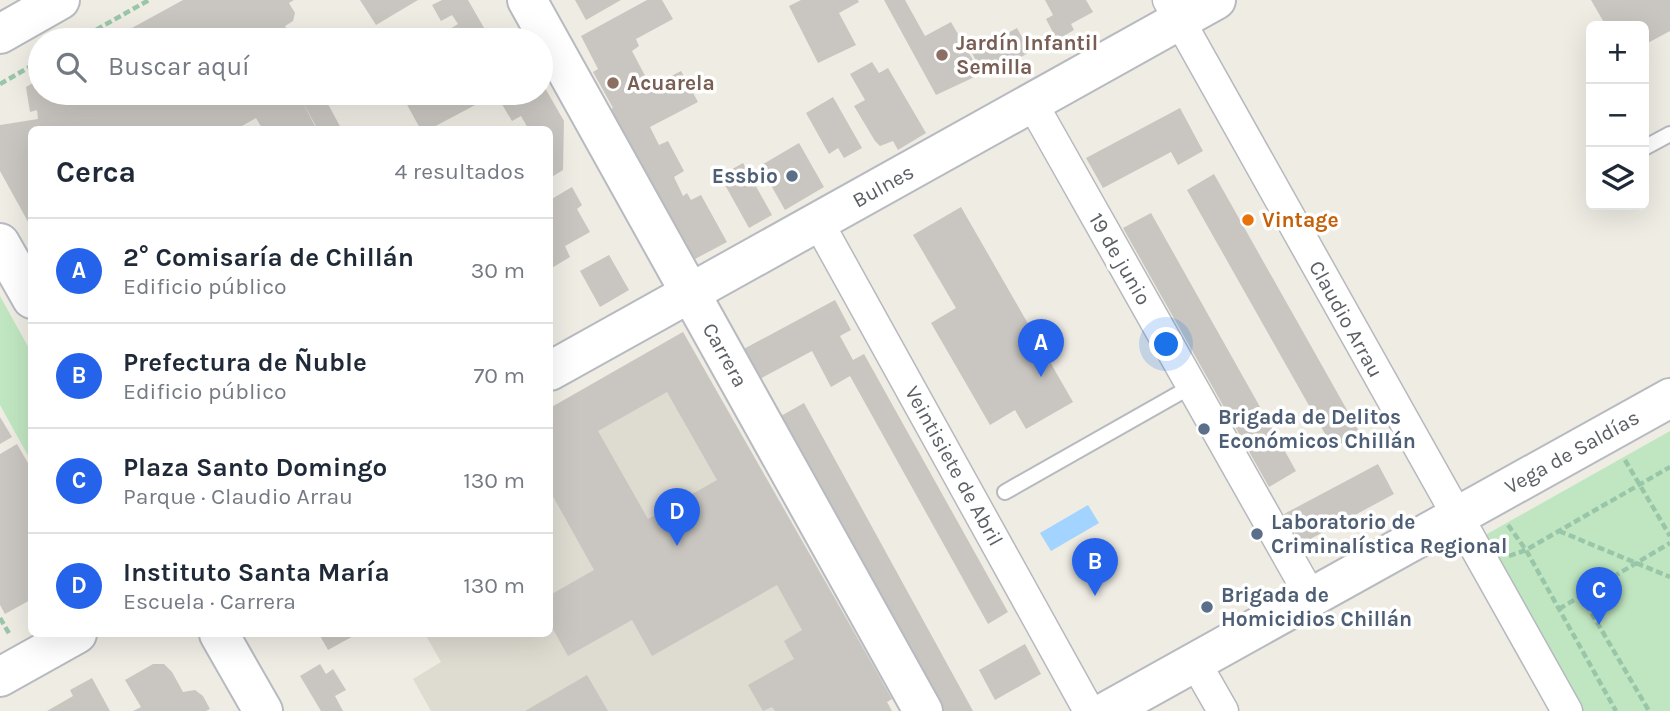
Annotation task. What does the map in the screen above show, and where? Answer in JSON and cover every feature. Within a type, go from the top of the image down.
[{"type":"street","points":[[0,34],[60,0]]},
{"type":"street","name":"Carrera","points":[[527,0],[543,28]]},
{"type":"street","name":"Bulnes","points":[[553,369],[1032,103],[1173,10],[1216,0]]},
{"type":"street","name":"Claudio Arrau","points":[[1173,10],[1567,711]]},
{"type":"street","name":"Carrera","points":[[553,47],[923,711]]},
{"type":"street","name":"19 de junio","points":[[1032,103],[1311,597]]},
{"type":"street","name":"Veintisiete de Abril","points":[[818,222],[1089,711]]},
{"type":"street","points":[[0,243],[28,292]]},
{"type":"street","name":"Vega de Saldías","points":[[1107,711],[1670,398]]},
{"type":"street","points":[[0,677],[72,637]]},
{"type":"street","points":[[221,637],[263,711]]},
{"type":"street","points":[[1195,662],[1223,711]]},
{"type":"lane","points":[[1646,147],[1670,134]]},
{"type":"lane","points":[[1005,492],[1192,386]]},
{"type":"path","points":[[99,28],[149,0]]},
{"type":"path","points":[[0,84],[28,68]]},
{"type":"path","points":[[1608,432],[1670,536]]},
{"type":"path","points":[[1483,563],[1526,551],[1670,467]]},
{"type":"path","points":[[1490,498],[1526,551],[1616,711]]},
{"type":"path","points":[[1559,531],[1670,578]]},
{"type":"path","points":[[1559,609],[1670,543]]},
{"type":"path","points":[[1581,595],[1649,711]]},
{"type":"shaded area","points":[[683,332],[882,680],[827,711],[431,711],[413,679],[441,662],[427,637],[553,637],[553,406]]},
{"type":"green space","points":[[0,296],[28,347],[28,456],[0,405]]},
{"type":"green space","points":[[1670,431],[1670,711],[1577,711],[1480,538]]},
{"type":"water","points":[[1088,505],[1099,523],[1051,551],[1040,533]]},
{"type":"building","points":[[183,0],[294,0],[289,3],[295,13],[293,21],[285,26],[286,28],[132,28]]},
{"type":"building","points":[[360,0],[418,0],[376,25]]},
{"type":"building","points":[[442,0],[468,0],[484,28],[452,28],[458,24],[452,15],[441,21],[432,5]]},
{"type":"building","points":[[575,0],[621,0],[586,20]]},
{"type":"building","points":[[647,0],[662,0],[673,19],[636,39],[639,46],[632,51],[651,87],[681,71],[698,102],[650,127],[659,145],[668,141],[684,171],[674,177],[683,196],[687,193],[691,200],[701,195],[727,242],[695,259],[686,259],[606,111],[613,108],[593,72],[598,69],[581,36]]},
{"type":"building","points":[[801,0],[858,0],[859,2],[839,13],[856,45],[818,63],[789,6]]},
{"type":"building","name":"Jardín Infantil Semilla","points":[[884,0],[905,0],[925,36],[951,22],[981,74],[936,95]]},
{"type":"building","points":[[1045,0],[1086,0],[1093,12],[1071,24],[1074,30],[1057,40],[1046,19],[1053,15]]},
{"type":"building","points":[[1591,0],[1670,0],[1670,31],[1649,42],[1649,21],[1603,21]]},
{"type":"building","points":[[1017,28],[1030,52],[985,77],[968,46],[984,37],[988,44]]},
{"type":"building","points":[[872,62],[879,73],[888,68],[926,133],[898,150],[893,141],[880,146],[875,141],[854,106],[865,100],[850,74]]},
{"type":"building","points":[[833,97],[862,148],[844,158],[838,148],[829,154],[806,113]]},
{"type":"building","points":[[553,102],[564,121],[563,170],[553,176],[553,126],[527,126],[521,116],[512,121],[503,105],[553,105]]},
{"type":"building","points":[[29,105],[304,105],[315,126],[261,126],[256,118],[242,126],[28,126],[28,222],[0,171],[0,125],[38,119],[37,110],[30,112]]},
{"type":"building","points":[[304,105],[328,105],[340,126],[316,126]]},
{"type":"building","points":[[407,105],[475,105],[436,126],[419,126]]},
{"type":"building","points":[[1180,108],[1203,151],[1178,165],[1171,152],[1103,188],[1086,158]]},
{"type":"building","name":"Essbio","points":[[799,143],[824,187],[785,210],[760,166]]},
{"type":"building","points":[[743,163],[772,215],[749,228],[720,176]]},
{"type":"building","points":[[1214,174],[1360,433],[1333,448],[1187,190]]},
{"type":"building","points":[[572,187],[582,205],[577,209],[590,232],[565,246],[570,257],[553,267],[553,198]]},
{"type":"building","points":[[961,207],[1073,402],[1026,429],[1015,410],[990,425],[931,323],[956,308],[913,235]]},
{"type":"building","points":[[1151,213],[1296,471],[1269,487],[1123,228]]},
{"type":"building","points":[[609,255],[629,290],[600,307],[580,271]]},
{"type":"building","points":[[835,300],[851,330],[840,336],[853,360],[864,354],[1008,612],[988,624],[850,376],[831,387],[812,351],[756,381],[740,351]]},
{"type":"building","points":[[683,332],[892,699],[887,702],[892,711],[775,711],[772,707],[763,711],[748,685],[794,659],[784,641],[802,630],[777,585],[652,656],[632,620],[568,656],[553,629],[553,593],[594,570],[553,496],[553,406]],"holes":[[[667,392],[717,480],[648,519],[598,431]]]},
{"type":"building","points":[[804,403],[973,711],[940,711],[779,417]]},
{"type":"building","points":[[0,417],[12,437],[0,444]]},
{"type":"building","points":[[17,444],[28,463],[28,601],[5,614],[0,605],[0,454]]},
{"type":"building","points":[[1378,464],[1394,494],[1301,544],[1284,514]]},
{"type":"building","points":[[321,637],[352,637],[328,650]]},
{"type":"building","points":[[1025,644],[1041,674],[995,700],[979,670]]},
{"type":"building","points":[[153,664],[164,664],[172,672],[183,692],[195,690],[203,696],[210,709],[133,711],[141,707],[125,680]]},
{"type":"building","points":[[320,664],[326,674],[333,669],[346,690],[335,696],[343,711],[321,711],[300,676]]},
{"type":"building","points":[[587,675],[608,711],[525,711]]},
{"type":"building","points":[[92,678],[110,711],[47,711],[73,696],[70,690]]},
{"type":"place","name":"Jardín Infantil Semilla","points":[[942,55]]},
{"type":"place","name":"Acuarela","points":[[613,83]]},
{"type":"place","name":"Essbio","points":[[792,176]]},
{"type":"place","name":"Vintage","points":[[1248,220]]},
{"type":"place","name":"2° Comisaría de Chillán","points":[[1041,377]]},
{"type":"place","name":"Brigada de Delitos Económicos Chillán","points":[[1204,429]]},
{"type":"place","name":"Laboratorio de Criminalística Regional","points":[[1257,534]]},
{"type":"place","name":"Instituto Santa María","points":[[677,546]]},
{"type":"place","name":"Prefectura de Ñuble","points":[[1095,596]]},
{"type":"place","name":"Brigada de Homicidios Chillán","points":[[1207,607]]},
{"type":"place","name":"Plaza Santo Domingo","points":[[1599,625]]}]
